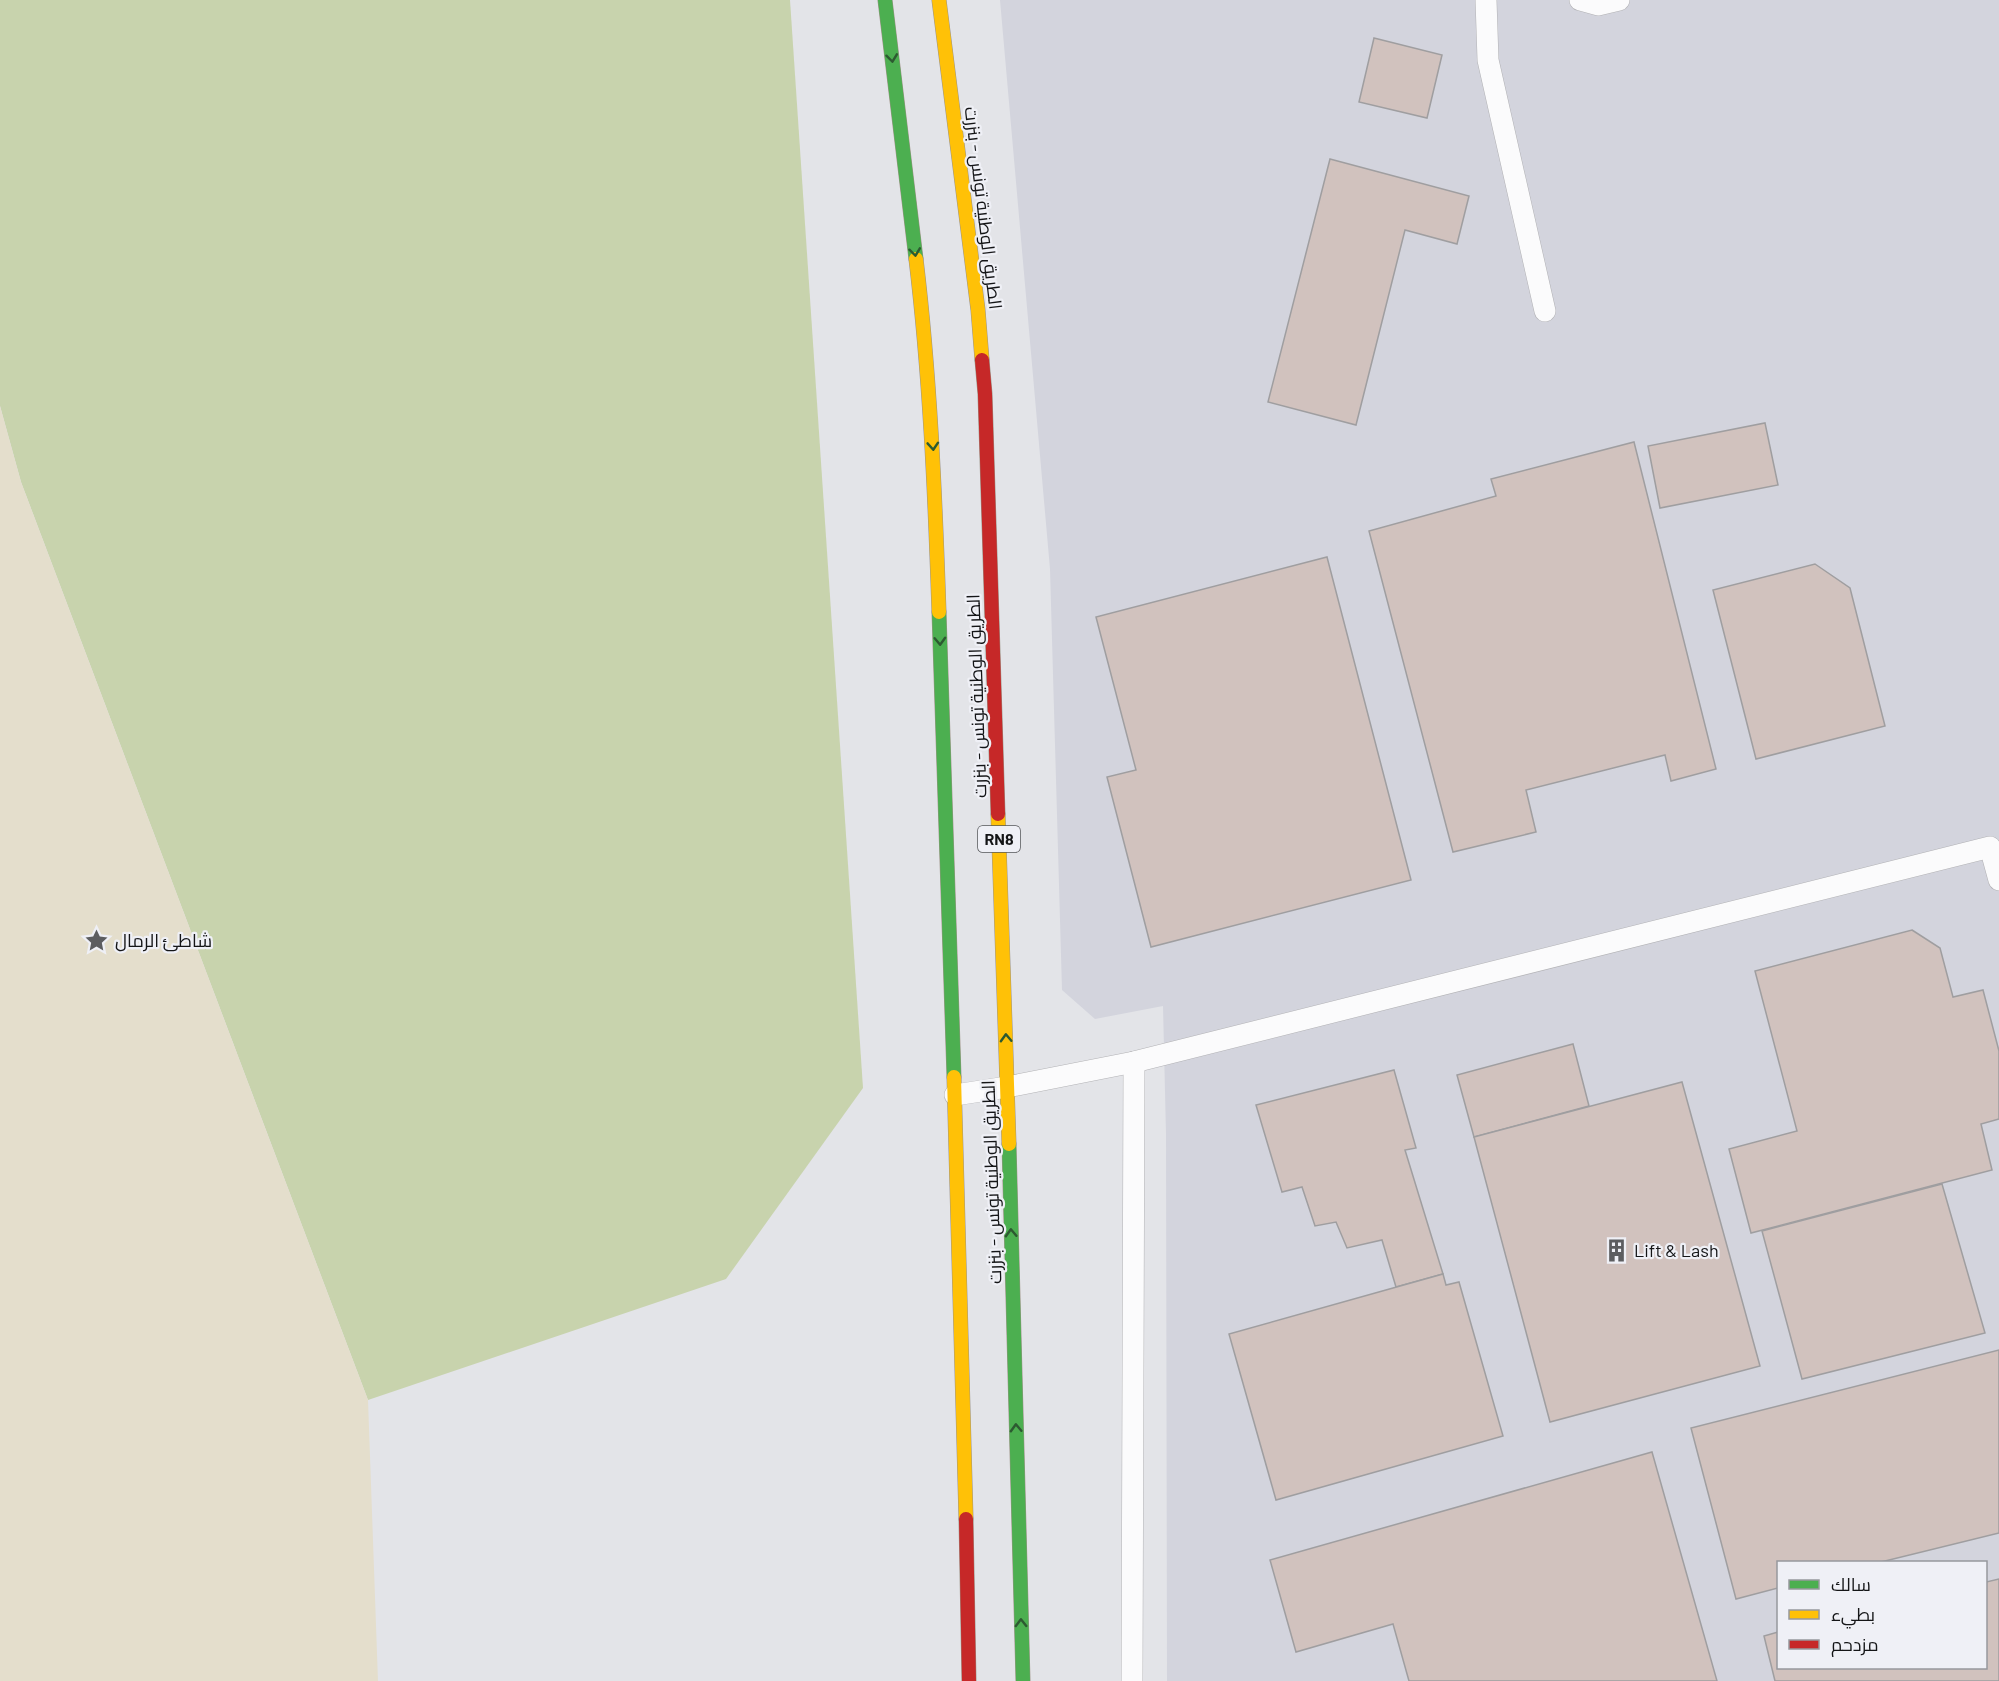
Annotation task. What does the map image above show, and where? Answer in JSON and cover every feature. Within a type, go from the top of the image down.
[{"type":"main road","name":"الطريق الوطنية تونس - بنزرت","points":[[885,0],[923,317],[934,472],[955,1095],[969,1681]]},
{"type":"main road","name":"الطريق الوطنية تونس - بنزرت","points":[[939,0],[978,310],[985,394],[1023,1681]]},
{"type":"lane","points":[[1486,0],[1488,60],[1545,311]]},
{"type":"lane","points":[[1580,0],[1598,5],[1619,0]]},
{"type":"lane","points":[[955,1095],[1134,1062],[1990,847],[1999,880]]},
{"type":"lane","points":[[1132,1681],[1134,1062]]},
{"type":"shaded area","points":[[1000,0],[1999,0],[1999,1681],[1167,1681],[1166,1134],[1163,1006],[1095,1019],[1062,990],[1050,569]]},
{"type":"green space","points":[[0,0],[790,0],[863,1088],[726,1279],[368,1400],[21,482],[0,406]]},
{"type":"sand","name":"شاطئ الرمال","points":[[0,406],[21,482],[368,1400],[378,1681],[0,1681]]},
{"type":"building","points":[[1374,38],[1442,55],[1427,118],[1359,102]]},
{"type":"building","points":[[1330,159],[1469,196],[1457,244],[1405,230],[1356,425],[1268,402]]},
{"type":"building","points":[[1765,423],[1778,485],[1660,508],[1648,446]]},
{"type":"building","points":[[1634,442],[1716,769],[1671,781],[1665,755],[1526,790],[1536,832],[1453,852],[1369,531],[1496,496],[1491,479]]},
{"type":"building","points":[[1327,557],[1411,880],[1151,947],[1107,777],[1136,770],[1096,617]]},
{"type":"building","points":[[1815,564],[1850,588],[1885,726],[1756,759],[1713,590]]},
{"type":"building","points":[[1912,930],[1940,948],[1953,997],[1983,990],[1999,1051],[1999,1119],[1981,1124],[1992,1170],[1751,1233],[1729,1149],[1797,1131],[1755,971]]},
{"type":"building","points":[[1573,1044],[1589,1106],[1474,1137],[1457,1075]]},
{"type":"building","points":[[1394,1070],[1416,1148],[1405,1150],[1443,1274],[1396,1287],[1382,1240],[1347,1248],[1336,1222],[1315,1226],[1302,1187],[1282,1192],[1256,1105]]},
{"type":"building","name":"Lift & Lash","points":[[1682,1082],[1760,1366],[1550,1422],[1474,1137]]},
{"type":"building","points":[[1942,1184],[1985,1333],[1802,1379],[1762,1231]]},
{"type":"building","points":[[1443,1274],[1446,1285],[1459,1282],[1503,1436],[1276,1500],[1229,1334]]},
{"type":"building","points":[[1999,1350],[1999,1533],[1885,1561],[1777,1561],[1777,1588],[1736,1599],[1691,1428]]},
{"type":"building","points":[[1652,1452],[1717,1681],[1409,1681],[1393,1624],[1296,1652],[1270,1560]]},
{"type":"building","points":[[1999,1579],[1999,1681],[1775,1681],[1764,1636],[1777,1632],[1777,1669],[1987,1669],[1987,1582]]},
{"type":"traffic: fast","points":[[885,0],[916,259]]},
{"type":"traffic: fast","points":[[939,612],[954,1077]]},
{"type":"traffic: fast","points":[[1009,1144],[1023,1681]]},
{"type":"traffic: slow","points":[[939,0],[978,310],[982,360]]},
{"type":"traffic: slow","points":[[916,259],[934,479],[939,612]]},
{"type":"traffic: slow","points":[[998,814],[1009,1144]]},
{"type":"traffic: slow","points":[[954,1077],[966,1519]]},
{"type":"traffic: jam","points":[[982,360],[985,394],[998,814]]},
{"type":"traffic: jam","points":[[966,1519],[969,1681]]},
{"type":"place","name":"شاطئ الرمال","points":[[97,941]]},
{"type":"place","name":"Lift & Lash","points":[[1616,1251]]}]
